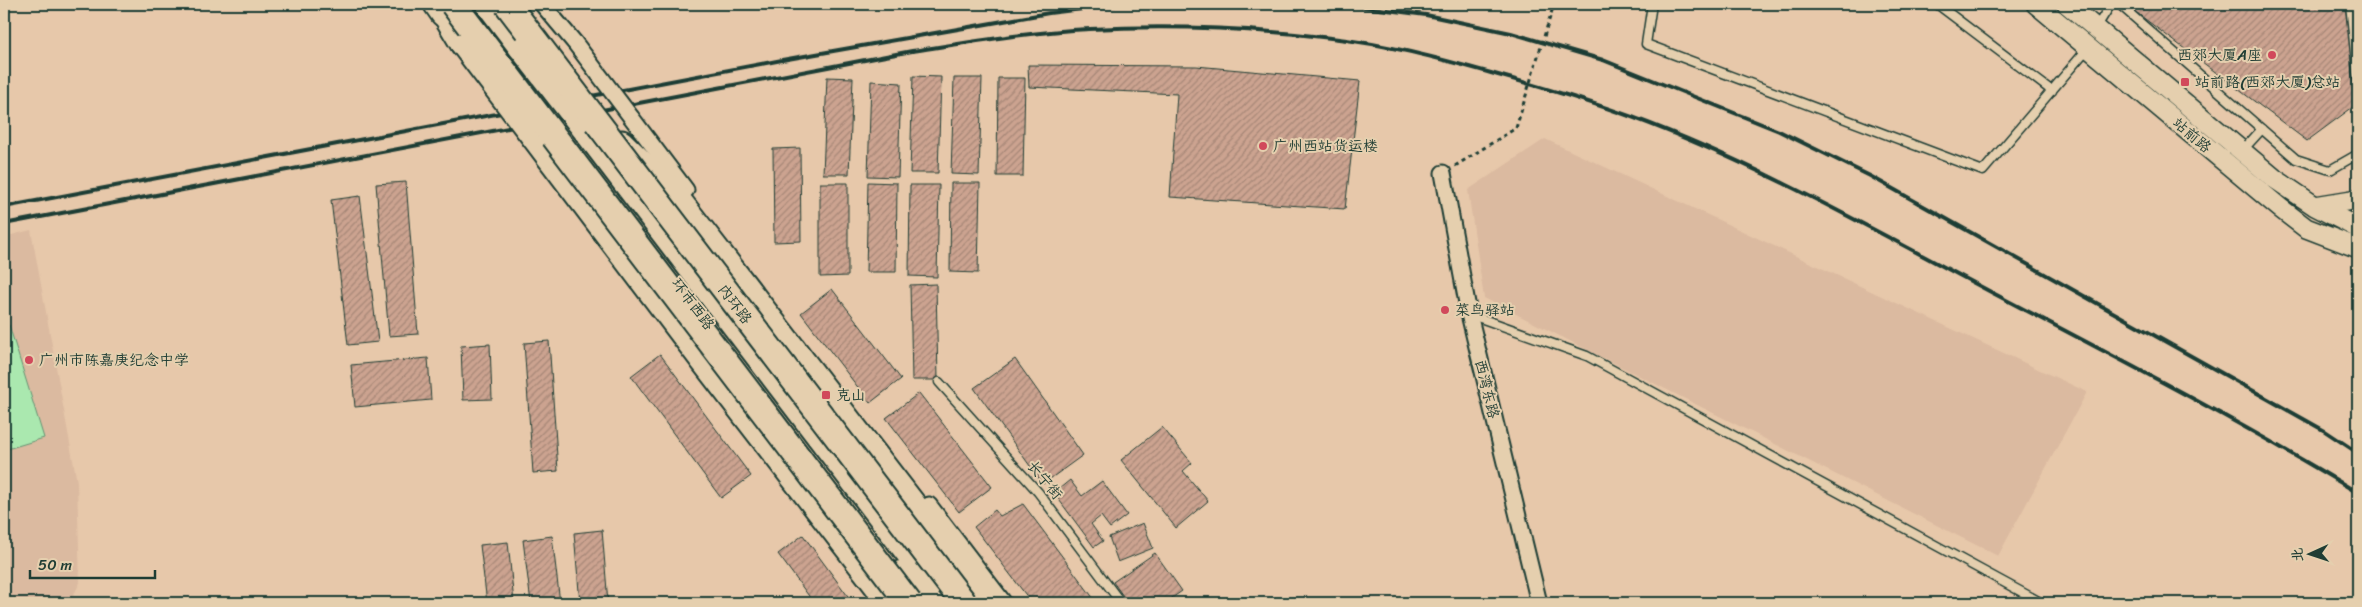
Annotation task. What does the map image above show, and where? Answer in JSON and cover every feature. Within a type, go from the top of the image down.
[{"type":"highway","name":"内环路","points":[[507,4],[964,603]]},
{"type":"highway","points":[[439,6],[910,603]]},
{"type":"highway","points":[[664,183],[989,603]]},
{"type":"main road","name":"环市西路","points":[[465,4],[510,44]]},
{"type":"main road","name":"环市西路","points":[[488,4],[510,44],[566,121],[946,603]]},
{"type":"main road","points":[[519,4],[977,603]]},
{"type":"main road","points":[[439,6],[461,44],[701,361],[888,603]]},
{"type":"main road","points":[[543,34],[561,79],[566,121]]},
{"type":"main road","points":[[510,44],[561,79],[601,112]]},
{"type":"main road","name":"环市西路","points":[[566,121],[589,167],[924,603]]},
{"type":"main road","points":[[622,141],[664,183]]},
{"type":"street","points":[[542,4],[575,43],[841,394],[1004,603]]},
{"type":"street","name":"站前路","points":[[2036,4],[2247,182],[2306,228],[2358,248]]},
{"type":"street","name":"站前路","points":[[2068,4],[2242,152],[2292,192],[2358,228]]},
{"type":"street","points":[[631,117],[640,146],[664,183]]},
{"type":"street","points":[[569,185],[589,167]]},
{"type":"street","name":"西湾东路","points":[[1443,174],[1469,314],[1539,603]]},
{"type":"street","points":[[2316,206],[2358,199]]},
{"type":"street","points":[[701,361],[723,343]]},
{"type":"lane","points":[[1652,4],[1646,44],[1983,171],[2088,48]]},
{"type":"lane","points":[[1937,4],[2052,91]]},
{"type":"lane","points":[[2096,28],[2111,4]]},
{"type":"lane","points":[[2119,4],[2296,159],[2330,170],[2358,154]]},
{"type":"lane","points":[[2350,4],[2358,82]]},
{"type":"lane","points":[[2242,152],[2262,129]]},
{"type":"lane","points":[[1469,314],[1586,356],[2042,603]]},
{"type":"lane","name":"长宁街","points":[[939,382],[1038,492],[1121,603]]},
{"type":"path","points":[[1443,174],[1516,128],[1554,4]]},
{"type":"shaded area","points":[[1545,139],[2087,392],[1998,556],[1484,298],[1468,190]]},
{"type":"shaded area","name":"广州市陈嘉庚纪念中学","points":[[31,230],[77,482],[80,583],[69,603],[4,603],[4,237]]},
{"type":"green space","points":[[9,325],[44,438],[4,450],[4,327]]},
{"type":"building","name":"西郊大厦A座","points":[[2131,4],[2345,4],[2357,104],[2307,141],[2129,7]]},
{"type":"building","name":"广州西站货运楼","points":[[1028,65],[1196,66],[1360,81],[1345,209],[1170,197],[1177,94],[1029,87]]},
{"type":"building","points":[[913,76],[941,77],[938,173],[910,173]]},
{"type":"building","points":[[827,77],[853,78],[849,174],[823,174]]},
{"type":"building","points":[[954,78],[982,78],[979,175],[951,174]]},
{"type":"building","points":[[998,78],[1025,78],[1023,176],[997,176]]},
{"type":"building","points":[[871,81],[901,83],[898,177],[868,176]]},
{"type":"building","points":[[800,148],[801,241],[774,242],[773,149]]},
{"type":"building","points":[[406,182],[418,334],[389,336],[376,184]]},
{"type":"building","points":[[868,182],[897,183],[896,272],[866,272]]},
{"type":"building","points":[[820,183],[848,183],[848,276],[820,277]]},
{"type":"building","points":[[951,183],[980,183],[978,273],[950,272]]},
{"type":"building","points":[[910,185],[939,185],[937,277],[909,276]]},
{"type":"building","points":[[360,196],[378,342],[348,345],[331,200]]},
{"type":"building","points":[[936,284],[938,380],[912,380],[910,285]]},
{"type":"building","points":[[832,289],[901,379],[870,403],[801,313]]},
{"type":"building","points":[[549,341],[558,471],[533,473],[524,343]]},
{"type":"building","points":[[490,344],[492,399],[463,400],[461,346]]},
{"type":"building","points":[[660,354],[751,476],[721,498],[631,376]]},
{"type":"building","points":[[428,358],[431,400],[355,407],[351,365]]},
{"type":"building","points":[[1015,359],[1083,455],[1043,484],[974,388]]},
{"type":"building","points":[[919,393],[992,487],[959,512],[886,418]]},
{"type":"building","points":[[1162,427],[1192,463],[1183,471],[1208,501],[1176,528],[1121,460]]},
{"type":"building","points":[[1070,480],[1082,496],[1102,481],[1127,515],[1110,528],[1101,516],[1091,524],[1103,541],[1094,547],[1054,493]]},
{"type":"building","points":[[1023,504],[1097,603],[1032,603],[974,527],[995,510],[1000,516]]},
{"type":"building","points":[[1143,523],[1153,548],[1118,562],[1109,537]]},
{"type":"building","points":[[602,530],[608,603],[580,603],[574,533]]},
{"type":"building","points":[[803,535],[853,603],[814,603],[778,554]]},
{"type":"building","points":[[552,536],[560,603],[531,603],[523,540]]},
{"type":"building","points":[[508,542],[514,603],[487,603],[480,545]]},
{"type":"building","points":[[1155,553],[1182,591],[1172,598],[1175,603],[1128,603],[1113,582]]},
{"type":"railway","points":[[4,207],[782,60],[1049,13],[1124,4]]},
{"type":"railway","points":[[1340,4],[1426,15],[1511,33],[1603,60],[1779,131],[1870,176],[2325,431],[2358,453]]},
{"type":"railway","points":[[4,224],[912,51],[1001,38],[1068,30],[1151,27],[1241,30],[1331,38],[1411,52],[1544,88],[1632,117],[1724,155],[1813,198],[2129,364],[2221,414],[2358,493]]},
{"type":"place","name":"西郊大厦A座","points":[[2272,55]]},
{"type":"place","name":"站前路(西郊大厦)总站","points":[[2185,82]]},
{"type":"place","name":"广州西站货运楼","points":[[1263,146]]},
{"type":"place","name":"菜鸟驿站","points":[[1445,310]]},
{"type":"place","name":"广州市陈嘉庚纪念中学","points":[[29,360]]},
{"type":"place","name":"克山","points":[[826,395]]}]
